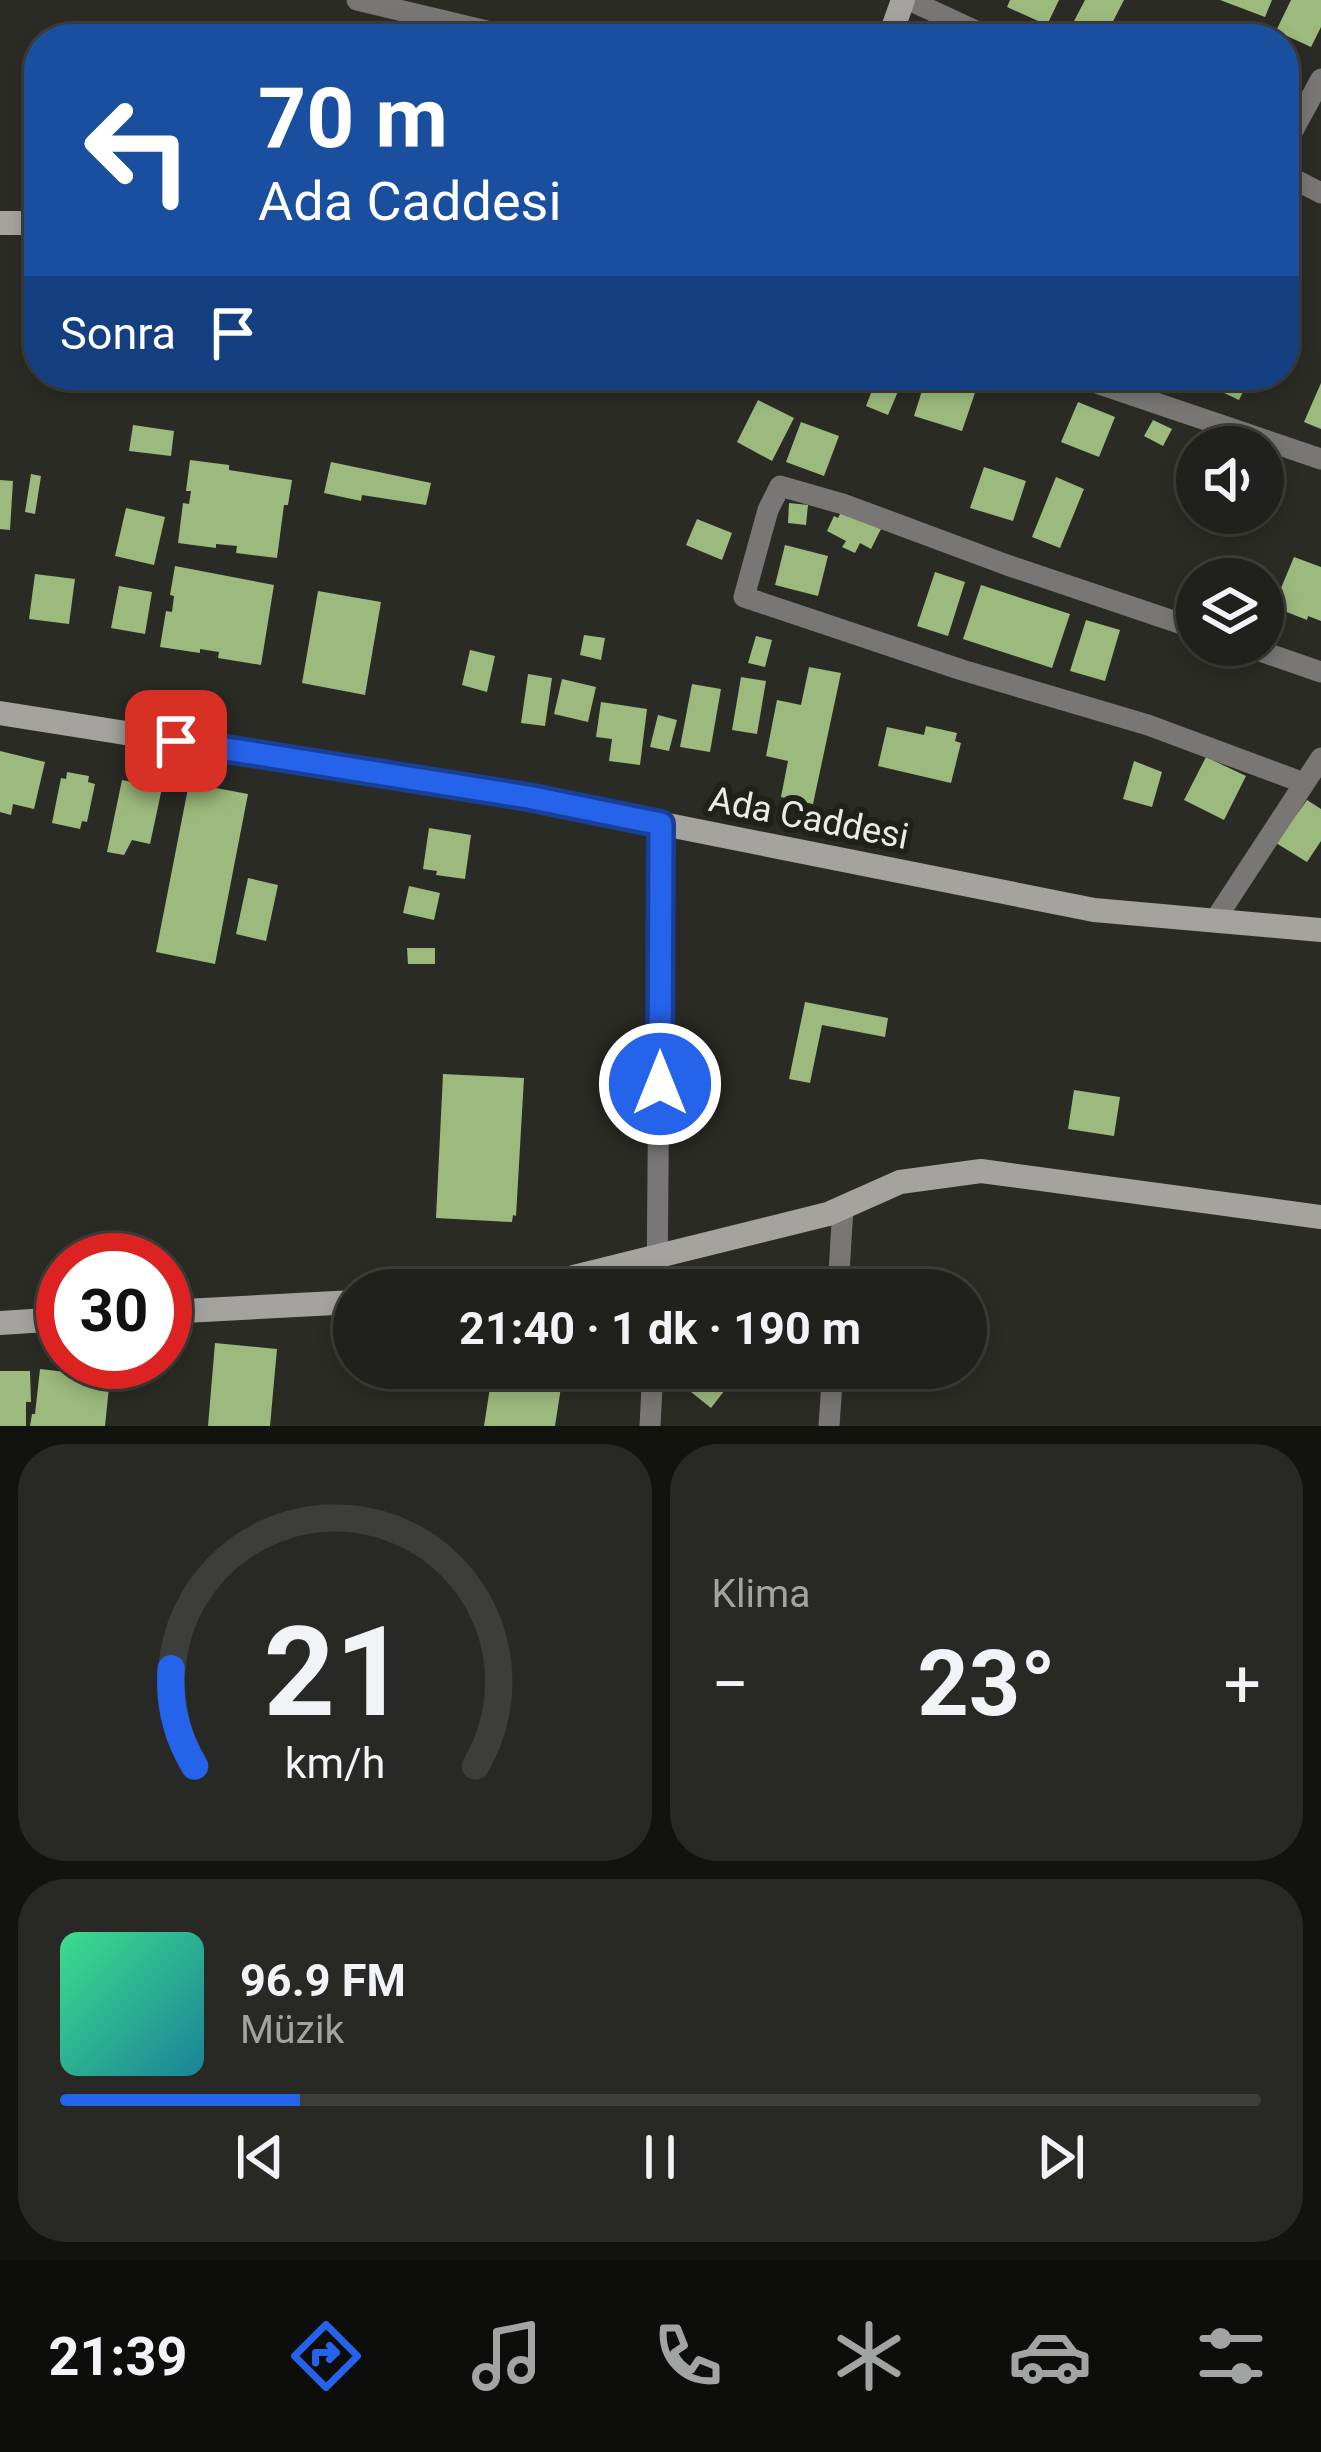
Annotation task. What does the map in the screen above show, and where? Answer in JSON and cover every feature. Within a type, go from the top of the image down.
[{"type":"main road","name":"Ada Caddesi","points":[[0,713],[528,797],[1094,910],[1321,929]]},
{"type":"main road","points":[[608,1269],[828,1214],[900,1182],[981,1171],[1321,1217]]},
{"type":"main road","points":[[192,1311],[333,1303]]},
{"type":"main road","points":[[0,1323],[36,1321]]},
{"type":"street","points":[[357,0],[457,24]]},
{"type":"street","points":[[906,0],[960,24]]},
{"type":"street","points":[[1299,119],[1321,79]]},
{"type":"street","points":[[1117,390],[1321,459]]},
{"type":"street","points":[[1176,622],[780,486],[768,510],[744,597],[962,670],[1148,724],[1304,783]]},
{"type":"street","points":[[1284,659],[1321,672]]},
{"type":"street","points":[[1215,920],[1321,758]]},
{"type":"street","points":[[658,1269],[661,824]]},
{"type":"street","points":[[839,1269],[843,1207]]},
{"type":"street","points":[[650,1426],[652,1389]]},
{"type":"street","points":[[829,1426],[832,1389]]},
{"type":"building","points":[[1010,0],[1059,0],[1047,24],[1007,7]]},
{"type":"building","points":[[1085,0],[1124,0],[1112,24],[1073,23]]},
{"type":"building","points":[[1220,0],[1272,0],[1265,17]]},
{"type":"building","points":[[1291,0],[1321,0],[1321,27],[1311,47],[1299,42],[1299,24],[1279,24]]},
{"type":"building","points":[[1321,383],[1321,429],[1304,422]]},
{"type":"building","points":[[872,390],[899,390],[888,415],[866,406]]},
{"type":"building","points":[[922,390],[976,390],[962,431],[914,416]]},
{"type":"building","points":[[1218,390],[1244,390],[1239,400]]},
{"type":"building","points":[[758,400],[794,418],[772,461],[737,442]]},
{"type":"building","points":[[1078,402],[1115,417],[1099,457],[1061,442]]},
{"type":"building","points":[[1153,420],[1172,429],[1163,446],[1144,436]]},
{"type":"building","points":[[801,422],[839,436],[824,476],[786,462]]},
{"type":"building","points":[[133,425],[174,431],[171,456],[129,451]]},
{"type":"building","points":[[190,460],[292,480],[277,558],[236,553],[237,546],[178,543],[183,503],[189,504],[191,491],[186,491]]},
{"type":"building","points":[[331,462],[431,483],[426,505],[362,495],[361,501],[324,493]]},
{"type":"building","points":[[984,467],[1026,481],[1013,521],[970,508]]},
{"type":"building","points":[[31,474],[41,476],[35,514],[25,512]]},
{"type":"building","points":[[1056,477],[1084,489],[1060,548],[1032,537]]},
{"type":"building","points":[[0,480],[13,481],[10,530],[0,529]]},
{"type":"building","points":[[789,503],[808,505],[806,525],[788,523]]},
{"type":"building","points":[[126,508],[165,517],[154,565],[115,556]]},
{"type":"building","points":[[842,510],[881,529],[871,549],[860,543],[855,553],[842,547],[846,541],[827,531]]},
{"type":"building","points":[[697,519],[732,533],[722,560],[686,545]]},
{"type":"building","points":[[785,545],[828,556],[818,596],[775,585]]},
{"type":"building","points":[[1294,557],[1321,567],[1321,621],[1284,611],[1284,581]]},
{"type":"building","points":[[175,566],[274,585],[261,665],[218,658],[219,652],[160,647],[166,611],[172,612]]},
{"type":"building","points":[[935,572],[965,582],[948,636],[917,626]]},
{"type":"building","points":[[35,574],[75,579],[69,624],[29,619]]},
{"type":"building","points":[[981,585],[1070,614],[1052,668],[963,639]]},
{"type":"building","points":[[119,586],[152,592],[145,634],[111,628]]},
{"type":"building","points":[[318,591],[381,602],[365,695],[302,683]]},
{"type":"building","points":[[1086,620],[1120,630],[1105,681],[1070,671]]},
{"type":"building","points":[[584,635],[605,638],[601,660],[580,655]]},
{"type":"building","points":[[756,636],[772,640],[765,667],[748,663]]},
{"type":"building","points":[[470,650],[495,656],[487,692],[462,685]]},
{"type":"building","points":[[809,667],[841,673],[813,804],[781,797],[788,761],[766,756],[777,700],[801,705]]},
{"type":"building","points":[[528,674],[552,678],[545,726],[521,723]]},
{"type":"building","points":[[741,677],[766,681],[757,734],[732,730]]},
{"type":"building","points":[[562,679],[596,687],[588,722],[554,714]]},
{"type":"building","points":[[692,684],[721,689],[710,752],[680,747]]},
{"type":"building","points":[[601,702],[647,709],[640,765],[609,761],[612,739],[596,737]]},
{"type":"building","points":[[658,715],[677,720],[669,751],[650,747]]},
{"type":"building","points":[[926,726],[957,733],[955,741],[961,743],[951,783],[878,766],[887,727],[924,735]]},
{"type":"building","points":[[0,751],[45,762],[34,809],[13,804],[11,815],[0,812]]},
{"type":"building","points":[[1206,757],[1246,776],[1224,820],[1184,800]]},
{"type":"building","points":[[1134,761],[1162,772],[1152,807],[1123,799]]},
{"type":"building","points":[[67,772],[89,776],[88,782],[95,784],[87,822],[82,821],[80,829],[52,823],[61,778],[66,779]]},
{"type":"building","points":[[122,780],[162,788],[150,844],[132,840],[124,855],[107,852]]},
{"type":"building","points":[[189,783],[248,794],[215,964],[156,952]]},
{"type":"building","points":[[1307,800],[1321,809],[1321,841],[1307,862],[1276,843]]},
{"type":"building","points":[[429,828],[471,835],[465,879],[423,869]]},
{"type":"building","points":[[248,878],[278,885],[266,941],[236,934]]},
{"type":"building","points":[[409,886],[440,893],[434,920],[403,913]]},
{"type":"building","points":[[407,948],[435,948],[435,964],[408,964]]},
{"type":"building","points":[[805,1002],[888,1018],[885,1037],[822,1025],[810,1083],[789,1079]]},
{"type":"building","points":[[443,1074],[524,1078],[512,1222],[436,1218]]},
{"type":"building","points":[[1074,1090],[1120,1097],[1114,1136],[1068,1129]]},
{"type":"building","points":[[215,1343],[277,1349],[270,1426],[208,1426]]},
{"type":"building","points":[[0,1371],[30,1371],[26,1426],[0,1426]]},
{"type":"building","points":[[38,1389],[109,1389],[105,1426],[30,1426]]},
{"type":"building","points":[[490,1389],[561,1389],[555,1426],[484,1426]]},
{"type":"building","points":[[687,1389],[726,1389],[711,1408]]},
{"type":"route","points":[[176,741],[528,797],[661,824],[660,1084]]}]
